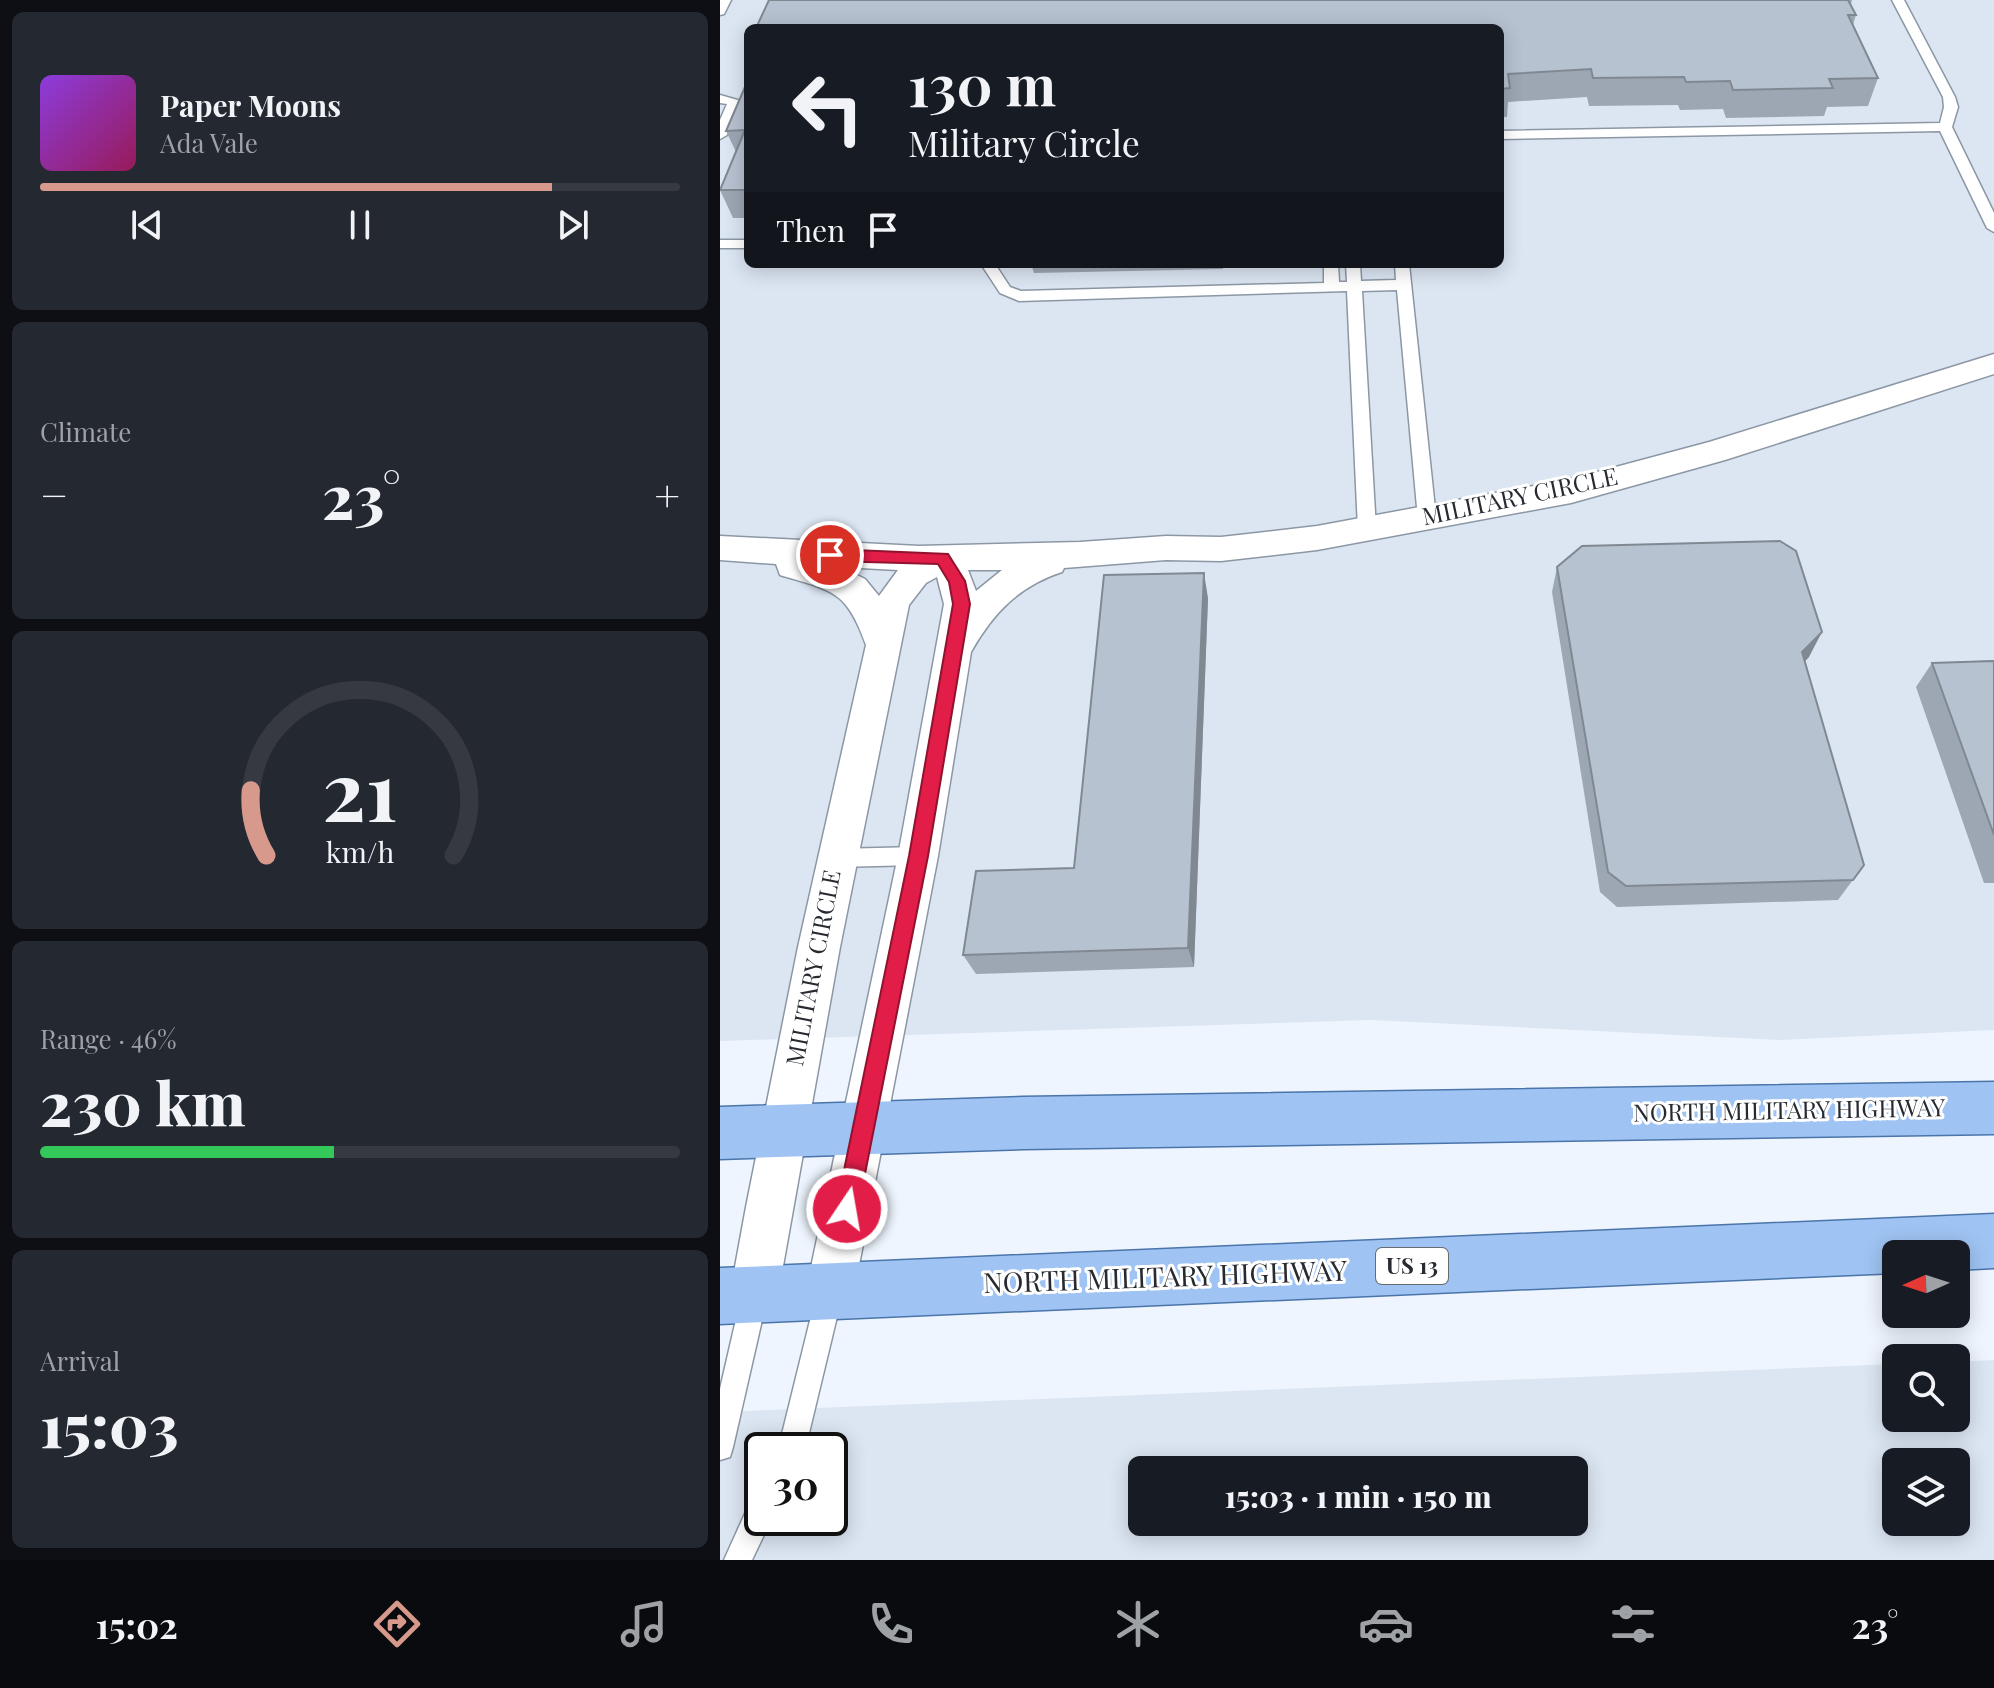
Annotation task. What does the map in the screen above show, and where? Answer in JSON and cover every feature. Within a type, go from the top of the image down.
[{"type":"main road","name":"NORTH MILITARY HIGHWAY","points":[[720,1133],[1994,1108]]},
{"type":"main road","name":"NORTH MILITARY HIGHWAY","points":[[737,1295],[1994,1241]]},
{"type":"street","name":"MILITARY CIRCLE","points":[[724,549],[943,558],[1080,555],[1166,548],[1221,549],[1367,529],[1571,491],[1714,452],[1994,364]]},
{"type":"street","name":"MILITARY CIRCLE","points":[[724,549],[814,572],[858,590],[872,610],[883,644]]},
{"type":"street","name":"MILITARY CIRCLE","points":[[953,652],[975,613],[997,589],[1035,567],[1080,555]]},
{"type":"street","name":"MILITARY CIRCLE","points":[[737,1295],[782,1131],[836,858],[893,601],[904,583],[927,565],[943,558]]},
{"type":"street","name":"MILITARY CIRCLE","points":[[830,1291],[918,856],[961,604],[957,581],[943,558]]},
{"type":"lane","points":[[720,11],[725,0]]},
{"type":"lane","points":[[1898,0],[1949,97],[1951,107],[1945,127],[1994,228]]},
{"type":"lane","points":[[720,99],[735,101],[720,135]]},
{"type":"lane","points":[[1504,135],[1945,127]]},
{"type":"lane","points":[[720,244],[744,244]]},
{"type":"lane","points":[[991,268],[1005,290],[1019,296],[1403,285]]},
{"type":"lane","points":[[1331,268],[1332,288]]},
{"type":"lane","points":[[1353,268],[1367,529]]},
{"type":"lane","points":[[1402,268],[1427,518]]},
{"type":"lane","points":[[836,858],[918,856]]},
{"type":"lane","points":[[796,1432],[830,1291]]},
{"type":"lane","points":[[720,1447],[737,1295]]},
{"type":"lane","points":[[738,1560],[749,1536]]},
{"type":"shaded area","points":[[720,0],[1994,0],[1994,1030],[1780,1040],[1371,1020],[720,1041]]},
{"type":"shaded area","points":[[1994,1360],[1994,1560],[720,1560],[720,1412],[1882,1365],[1882,1432],[1970,1432],[1970,1361]]},
{"type":"building","points":[[769,0],[1848,0],[1856,15],[1848,15],[1878,78],[1829,79],[1833,88],[1733,90],[1730,81],[1686,82],[1684,77],[1593,78],[1591,69],[1508,74],[1510,88],[1504,89],[1504,24],[758,24]]},
{"type":"building","points":[[744,89],[744,130],[726,131]]},
{"type":"building","points":[[744,132],[744,190],[720,190]]},
{"type":"building","points":[[1780,541],[1796,551],[1822,632],[1802,652],[1864,865],[1853,880],[1626,886],[1608,872],[1557,567],[1582,546]]},
{"type":"building","points":[[1204,573],[1188,948],[963,955],[976,871],[1074,868],[1104,575]]},
{"type":"building","points":[[1994,661],[1994,835],[1932,663]]},
{"type":"route","points":[[830,555],[943,558],[957,581],[961,604],[918,856],[847,1209]]}]
